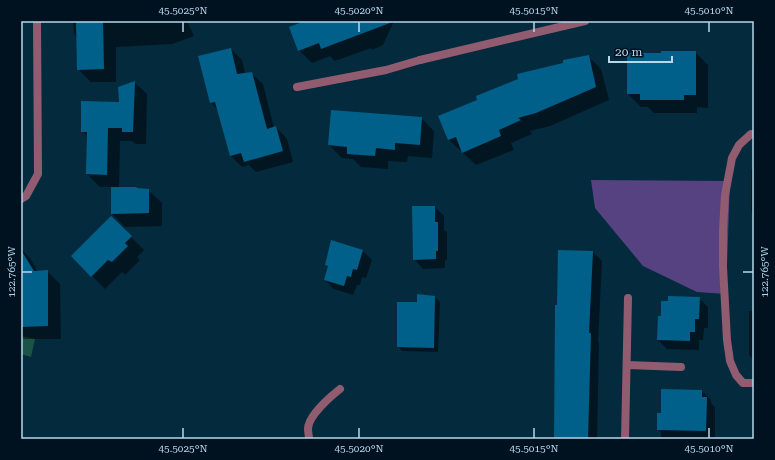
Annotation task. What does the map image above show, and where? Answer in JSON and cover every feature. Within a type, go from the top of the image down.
[{"type":"street","points":[[24,197],[38,174],[37,21]]},
{"type":"street","points":[[297,87],[386,70],[420,60],[585,21]]},
{"type":"street","points":[[754,134],[751,134],[739,145],[732,158],[726,195],[723,230],[725,312],[730,361],[736,375],[743,383],[754,383]]},
{"type":"street","points":[[625,439],[628,298]]},
{"type":"street","points":[[627,365],[681,367]]},
{"type":"street","points":[[309,439],[307,428],[312,418],[325,400],[340,389]]},
{"type":"shaded area","points":[[591,180],[730,181],[726,294],[697,292],[643,266],[595,208]]},
{"type":"shaded area","points":[[21,336],[35,339],[31,357],[21,354]]},
{"type":"building","points":[[76,21],[103,21],[104,69],[77,70]]},
{"type":"building","points":[[305,21],[389,21],[390,23],[321,49],[319,43],[298,51],[289,27]]},
{"type":"building","points":[[231,48],[237,74],[252,72],[267,129],[276,126],[283,151],[244,162],[241,153],[230,156],[215,102],[210,103],[198,56]]},
{"type":"building","points":[[661,51],[696,51],[696,95],[684,95],[684,100],[640,100],[640,94],[627,94],[627,53],[661,53]]},
{"type":"building","points":[[589,55],[596,87],[536,113],[518,118],[521,120],[499,130],[501,136],[462,153],[456,137],[448,140],[438,116],[477,100],[476,96],[518,79],[517,74],[563,63],[563,60]]},
{"type":"building","points":[[135,81],[133,132],[122,132],[122,128],[108,128],[107,175],[86,174],[87,132],[81,132],[81,101],[119,102],[118,87]]},
{"type":"building","points":[[331,110],[422,117],[420,145],[395,143],[395,150],[376,148],[375,156],[347,154],[347,147],[328,145]]},
{"type":"building","points":[[111,187],[136,187],[149,189],[149,213],[111,214]]},
{"type":"building","points":[[412,206],[435,206],[435,222],[438,222],[438,251],[436,251],[436,259],[413,260]]},
{"type":"building","points":[[111,216],[132,236],[125,243],[128,246],[112,262],[108,260],[91,277],[71,256]]},
{"type":"building","points":[[331,240],[363,250],[357,270],[353,269],[351,277],[347,276],[344,286],[324,280],[328,266],[325,265]]},
{"type":"building","points":[[21,250],[34,271],[48,270],[48,326],[21,327]]},
{"type":"building","points":[[558,250],[593,251],[589,333],[591,333],[588,439],[554,439],[555,305],[557,305]]},
{"type":"building","points":[[417,294],[435,296],[434,348],[397,347],[397,302],[417,302]]},
{"type":"building","points":[[668,296],[700,297],[699,319],[695,319],[695,332],[690,332],[690,341],[657,340],[658,316],[661,316],[661,301],[668,301]]},
{"type":"building","points":[[661,389],[702,390],[702,397],[707,397],[706,431],[657,430],[657,413],[661,413]]}]
